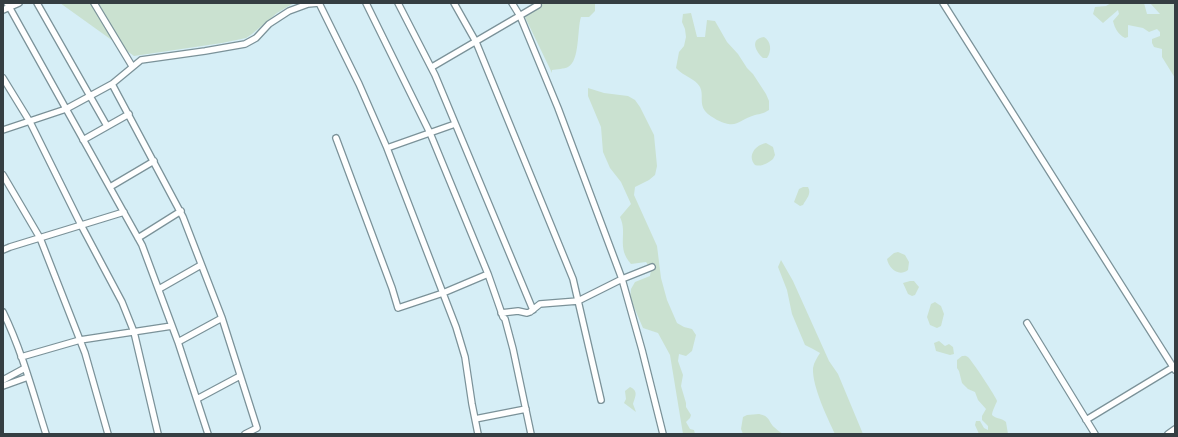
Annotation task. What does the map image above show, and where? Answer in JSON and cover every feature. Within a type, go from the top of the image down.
[{"type":"street","points":[[3,10],[8,5],[19,3]]},
{"type":"street","points":[[37,3],[107,126]]},
{"type":"street","points":[[94,3],[132,66]]},
{"type":"street","points":[[3,130],[66,109],[112,84],[138,61],[144,58],[205,51],[245,44],[256,38],[269,24],[289,11],[308,4],[319,3],[359,84],[387,148],[456,327],[465,357],[478,434]]},
{"type":"street","points":[[366,3],[430,133],[488,274],[502,315],[505,319],[514,349],[528,434]]},
{"type":"street","points":[[398,3],[432,67],[533,310]]},
{"type":"street","points":[[454,3],[476,42],[572,279],[601,400]]},
{"type":"street","points":[[512,3],[520,16],[558,108],[622,280],[642,350],[662,434]]},
{"type":"street","points":[[943,3],[1174,367],[1086,420]]},
{"type":"street","points":[[8,5],[138,238],[159,289],[178,342],[208,434]]},
{"type":"street","points":[[432,67],[538,5]]},
{"type":"street","points":[[3,78],[30,122],[81,225],[122,302],[134,332],[158,434]]},
{"type":"street","points":[[112,84],[181,211],[222,318],[257,428],[245,434]]},
{"type":"street","points":[[83,140],[129,114]]},
{"type":"street","points":[[387,148],[455,124]]},
{"type":"street","points":[[336,138],[392,288],[398,308],[443,293],[488,274]]},
{"type":"street","points":[[110,187],[154,161]]},
{"type":"street","points":[[3,175],[40,238],[80,340],[108,434]]},
{"type":"street","points":[[138,238],[181,211]]},
{"type":"street","points":[[3,250],[124,212]]},
{"type":"street","points":[[159,289],[201,264]]},
{"type":"street","points":[[502,315],[518,311],[527,313],[540,304],[578,301],[652,267]]},
{"type":"street","points":[[3,312],[22,357],[46,434]]},
{"type":"street","points":[[178,342],[222,318]]},
{"type":"street","points":[[1027,323],[1095,434]]},
{"type":"street","points":[[22,357],[80,340],[172,326]]},
{"type":"street","points":[[3,380],[25,368]]},
{"type":"street","points":[[197,399],[240,376]]},
{"type":"street","points":[[3,386],[28,377]]},
{"type":"street","points":[[475,419],[524,409]]},
{"type":"street","points":[[524,409],[531,434]]},
{"type":"street","points":[[1168,434],[1175,429]]},
{"type":"green space","points":[[60,3],[294,3],[277,13],[246,38],[134,56]]},
{"type":"green space","points":[[536,3],[595,3],[595,11],[589,17],[581,17],[575,58],[572,64],[566,68],[552,70],[552,73],[524,15]]},
{"type":"green space","points":[[1111,3],[1144,3],[1147,14],[1160,14],[1150,3],[1175,3],[1175,78],[1162,57],[1162,49],[1154,47],[1152,43],[1152,39],[1160,36],[1160,32],[1157,29],[1149,32],[1143,28],[1128,25],[1128,37],[1125,38],[1117,31],[1113,21],[1119,14],[1118,10],[1103,23],[1093,14],[1095,7],[1106,6]]},
{"type":"green space","points":[[691,13],[697,37],[705,37],[707,20],[715,21],[727,42],[753,74],[766,94],[769,101],[769,110],[734,124],[724,123],[717,120],[705,111],[702,105],[702,93],[698,84],[682,74],[676,68],[679,52],[684,46],[686,37],[682,22],[683,14]]},
{"type":"green space","points":[[764,37],[770,46],[770,52],[767,58],[763,58],[760,55],[755,46],[755,43],[759,38]]},
{"type":"green space","points":[[588,88],[604,93],[628,96],[635,100],[654,135],[657,166],[655,175],[649,180],[635,187],[634,195],[657,246],[661,278],[667,300],[677,323],[692,329],[696,335],[692,351],[686,356],[679,354],[678,361],[683,375],[681,386],[686,407],[691,415],[686,422],[690,429],[694,430],[695,434],[683,434],[670,355],[658,333],[643,328],[630,298],[631,289],[635,282],[650,276],[651,269],[646,262],[631,264],[624,252],[623,229],[620,217],[631,204],[621,182],[610,168],[603,152],[601,127],[588,96]]},
{"type":"green space","points":[[766,143],[773,147],[775,155],[773,159],[762,165],[755,165],[752,158],[753,151],[762,144]]},
{"type":"green space","points":[[808,187],[809,192],[803,205],[800,206],[794,202],[799,189]]},
{"type":"green space","points":[[898,252],[905,255],[909,262],[908,270],[901,273],[892,269],[887,259],[894,253]]},
{"type":"green space","points":[[781,260],[793,281],[829,361],[838,374],[863,434],[835,434],[821,401],[813,375],[813,366],[820,353],[805,345],[792,314],[787,290],[778,267]]},
{"type":"green space","points":[[914,281],[919,287],[915,295],[912,296],[908,294],[903,283]]},
{"type":"green space","points":[[935,302],[941,306],[944,314],[941,326],[937,328],[930,325],[927,317],[931,304]]},
{"type":"green space","points":[[939,341],[945,346],[949,344],[953,347],[954,354],[950,355],[936,351],[934,343]]},
{"type":"green space","points":[[962,356],[966,356],[970,359],[993,393],[997,401],[992,415],[1006,422],[1008,434],[979,434],[975,425],[976,421],[980,421],[984,428],[988,430],[988,426],[982,420],[982,416],[986,409],[978,400],[975,392],[968,389],[962,383],[957,368],[957,360]]},
{"type":"green space","points":[[630,387],[635,390],[633,404],[636,412],[624,403],[626,399],[625,391]]},
{"type":"green space","points":[[759,414],[767,417],[774,427],[783,434],[743,434],[741,429],[743,417],[747,415]]}]
